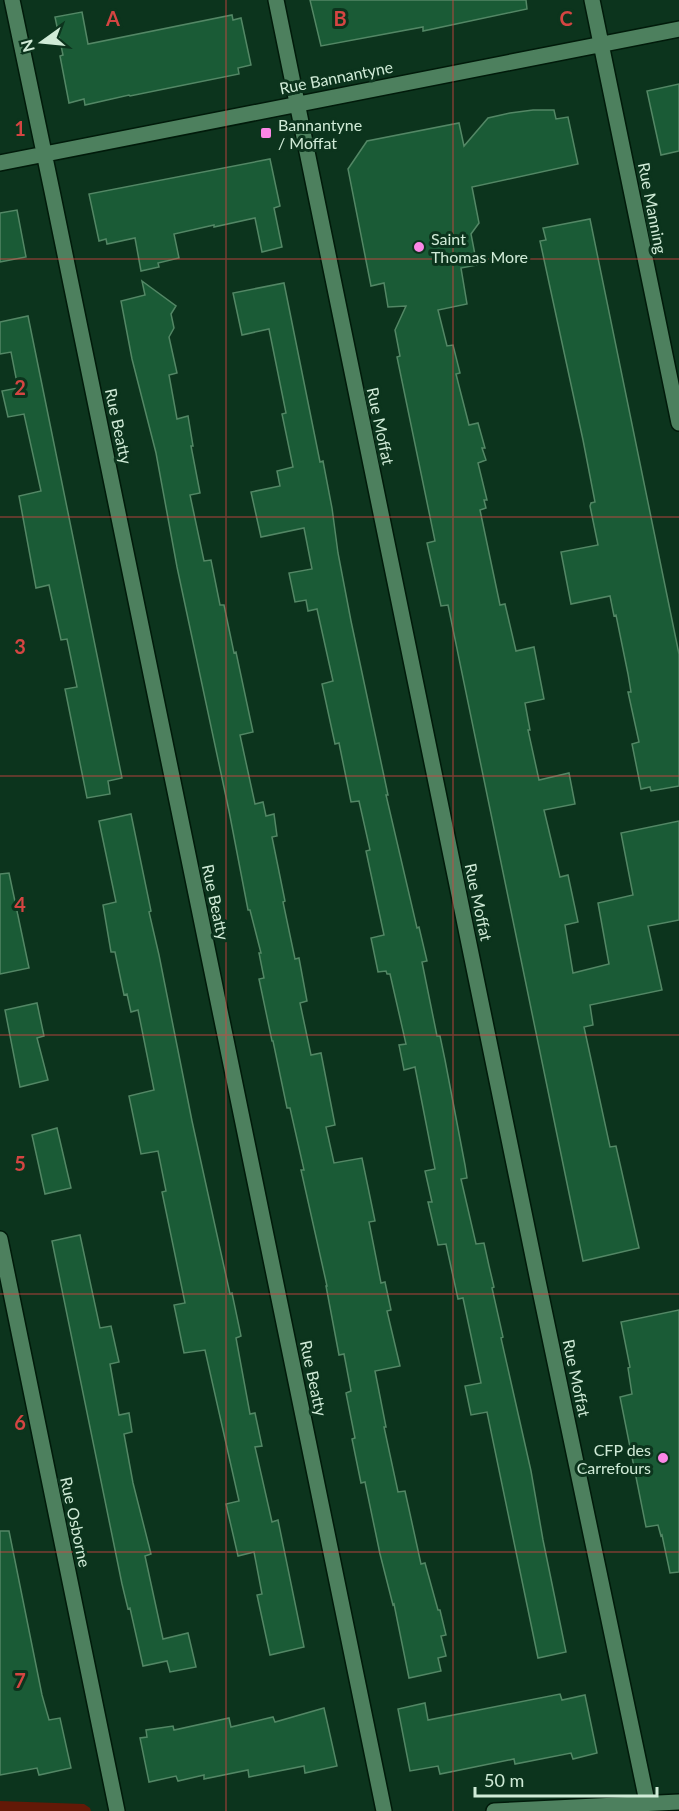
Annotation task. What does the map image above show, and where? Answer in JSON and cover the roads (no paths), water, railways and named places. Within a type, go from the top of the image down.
[{"type":"street","name":"Rue Beatty","points":[[12,0],[384,1811]]},
{"type":"street","name":"Rue Moffat","points":[[276,0],[648,1807]]},
{"type":"street","name":"Rue Manning","points":[[592,0],[679,423]]},
{"type":"street","name":"Rue Bannantyne","points":[[0,163],[679,29]]},
{"type":"street","name":"Rue Osborne","points":[[0,1239],[117,1811]]},
{"type":"street","points":[[494,1811],[648,1807],[679,1802]]},
{"type":"place","name":"Bannantyne / Moffat","points":[[266,133]]},
{"type":"place","name":"Saint Thomas More","points":[[419,247]]},
{"type":"place","name":"CFP des Carrefours","points":[[663,1458]]}]
